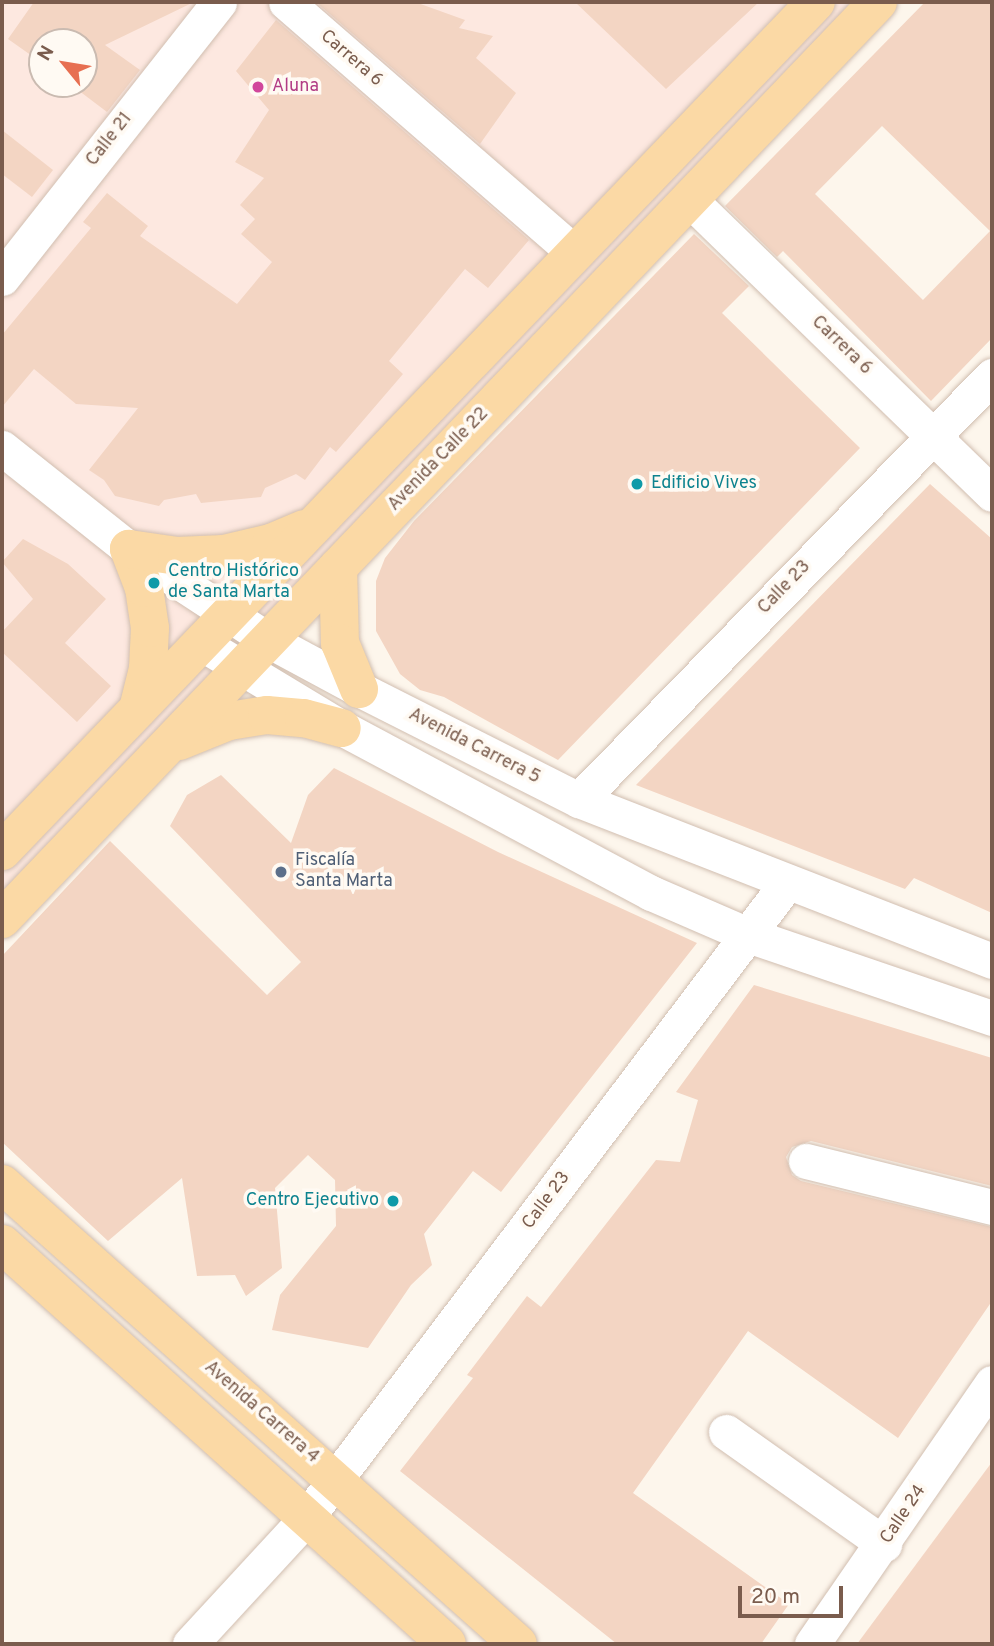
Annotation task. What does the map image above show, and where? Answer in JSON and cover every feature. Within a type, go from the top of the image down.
[{"type":"main road","points":[[2,851],[816,2]]},
{"type":"main road","name":"Avenida Calle 22","points":[[2,919],[878,2]]},
{"type":"main road","points":[[138,709],[148,669],[150,628],[144,588],[129,549],[177,556],[225,554],[271,543],[316,523]]},
{"type":"main road","points":[[338,567],[340,643],[359,689]]},
{"type":"main road","points":[[160,754],[192,734],[229,721],[267,715],[304,718],[342,728]]},
{"type":"main road","name":"Avenida Carrera 4","points":[[2,1184],[518,1644]]},
{"type":"main road","points":[[2,1244],[447,1644]]},
{"type":"street","name":"Calle 21","points":[[2,278],[219,2]]},
{"type":"street","name":"Carrera 6","points":[[286,2],[575,253]]},
{"type":"street","name":"Carrera 6","points":[[689,199],[992,494]]},
{"type":"street","name":"Calle 23","points":[[579,800],[992,376]]},
{"type":"street","name":"Avenida Carrera 5","points":[[2,448],[129,549],[268,640],[359,689],[579,800],[786,884],[992,961]]},
{"type":"street","points":[[201,643],[342,728],[652,893],[748,935],[992,1018]]},
{"type":"street","name":"Calle 23","points":[[190,1644],[307,1517],[786,884]]},
{"type":"street","points":[[806,1161],[992,1207]]},
{"type":"street","name":"Calle 24","points":[[812,1644],[884,1544],[992,1383]]},
{"type":"street","points":[[726,1432],[884,1544]]},
{"type":"shaded area","name":"Centro Histórico de Santa Marta","points":[[2,2],[863,2],[2,906]]},
{"type":"building","points":[[34,2],[194,2],[105,45],[140,70],[107,112],[88,98],[98,98],[98,28],[28,28],[28,53],[8,39]]},
{"type":"building","points":[[316,2],[415,2],[465,20],[459,28],[493,36],[476,58],[516,93],[480,144]]},
{"type":"building","points":[[575,2],[759,2],[666,89]]},
{"type":"building","points":[[925,2],[992,2],[992,338],[931,401],[783,251],[777,257],[725,206]],"holes":[[[882,126],[990,231],[923,300],[815,194]]]},
{"type":"building","points":[[276,20],[529,240],[488,288],[465,269],[389,361],[403,374],[336,452],[330,447],[305,480],[296,474],[265,488],[261,497],[201,503],[196,494],[164,500],[159,506],[115,496],[104,480],[89,470],[138,408],[76,404],[34,369],[2,407],[2,335],[91,228],[83,222],[107,193],[148,226],[140,236],[237,304],[272,262],[241,234],[255,219],[240,205],[264,178],[235,162],[269,110],[236,71]]},
{"type":"building","points":[[2,130],[53,170],[32,197],[2,174]]},
{"type":"building","name":"Edificio Vives","points":[[694,234],[749,286],[722,313],[860,448],[558,760],[444,697],[420,690],[400,674],[376,631],[376,581],[385,558],[414,521]]},
{"type":"building","points":[[930,484],[992,539],[992,913],[914,878],[905,889],[636,785]]},
{"type":"building","points":[[23,539],[68,564],[106,599],[65,643],[111,686],[77,722],[2,652],[2,632],[33,599],[2,562]]},
{"type":"building","points":[[334,768],[498,852],[697,943],[501,1192],[473,1171],[424,1234],[432,1265],[411,1285],[368,1348],[272,1330],[280,1295],[336,1226],[335,1180],[308,1155],[275,1188],[282,1268],[246,1296],[235,1275],[197,1276],[182,1178],[108,1241],[2,1142],[2,956],[110,841],[267,995],[301,962],[170,826],[187,795],[221,775],[291,843],[308,795]]},
{"type":"building","points":[[754,985],[992,1058],[992,1186],[811,1141],[792,1147],[786,1157],[792,1175],[801,1181],[992,1227],[992,1301],[898,1438],[748,1331],[633,1493],[789,1604],[761,1644],[617,1644],[400,1471],[473,1378],[467,1375],[527,1296],[541,1307],[656,1160],[680,1162],[698,1100],[676,1092]]},
{"type":"building","points":[[992,1462],[992,1644],[857,1644]]},
{"type":"place","name":"Aluna","points":[[258,87]]},
{"type":"place","name":"Edificio Vives","points":[[637,484]]},
{"type":"place","name":"Centro Histórico de Santa Marta","points":[[154,583]]},
{"type":"place","name":"Fiscalía Santa Marta","points":[[281,872]]},
{"type":"place","name":"Centro Ejecutivo","points":[[393,1201]]}]
